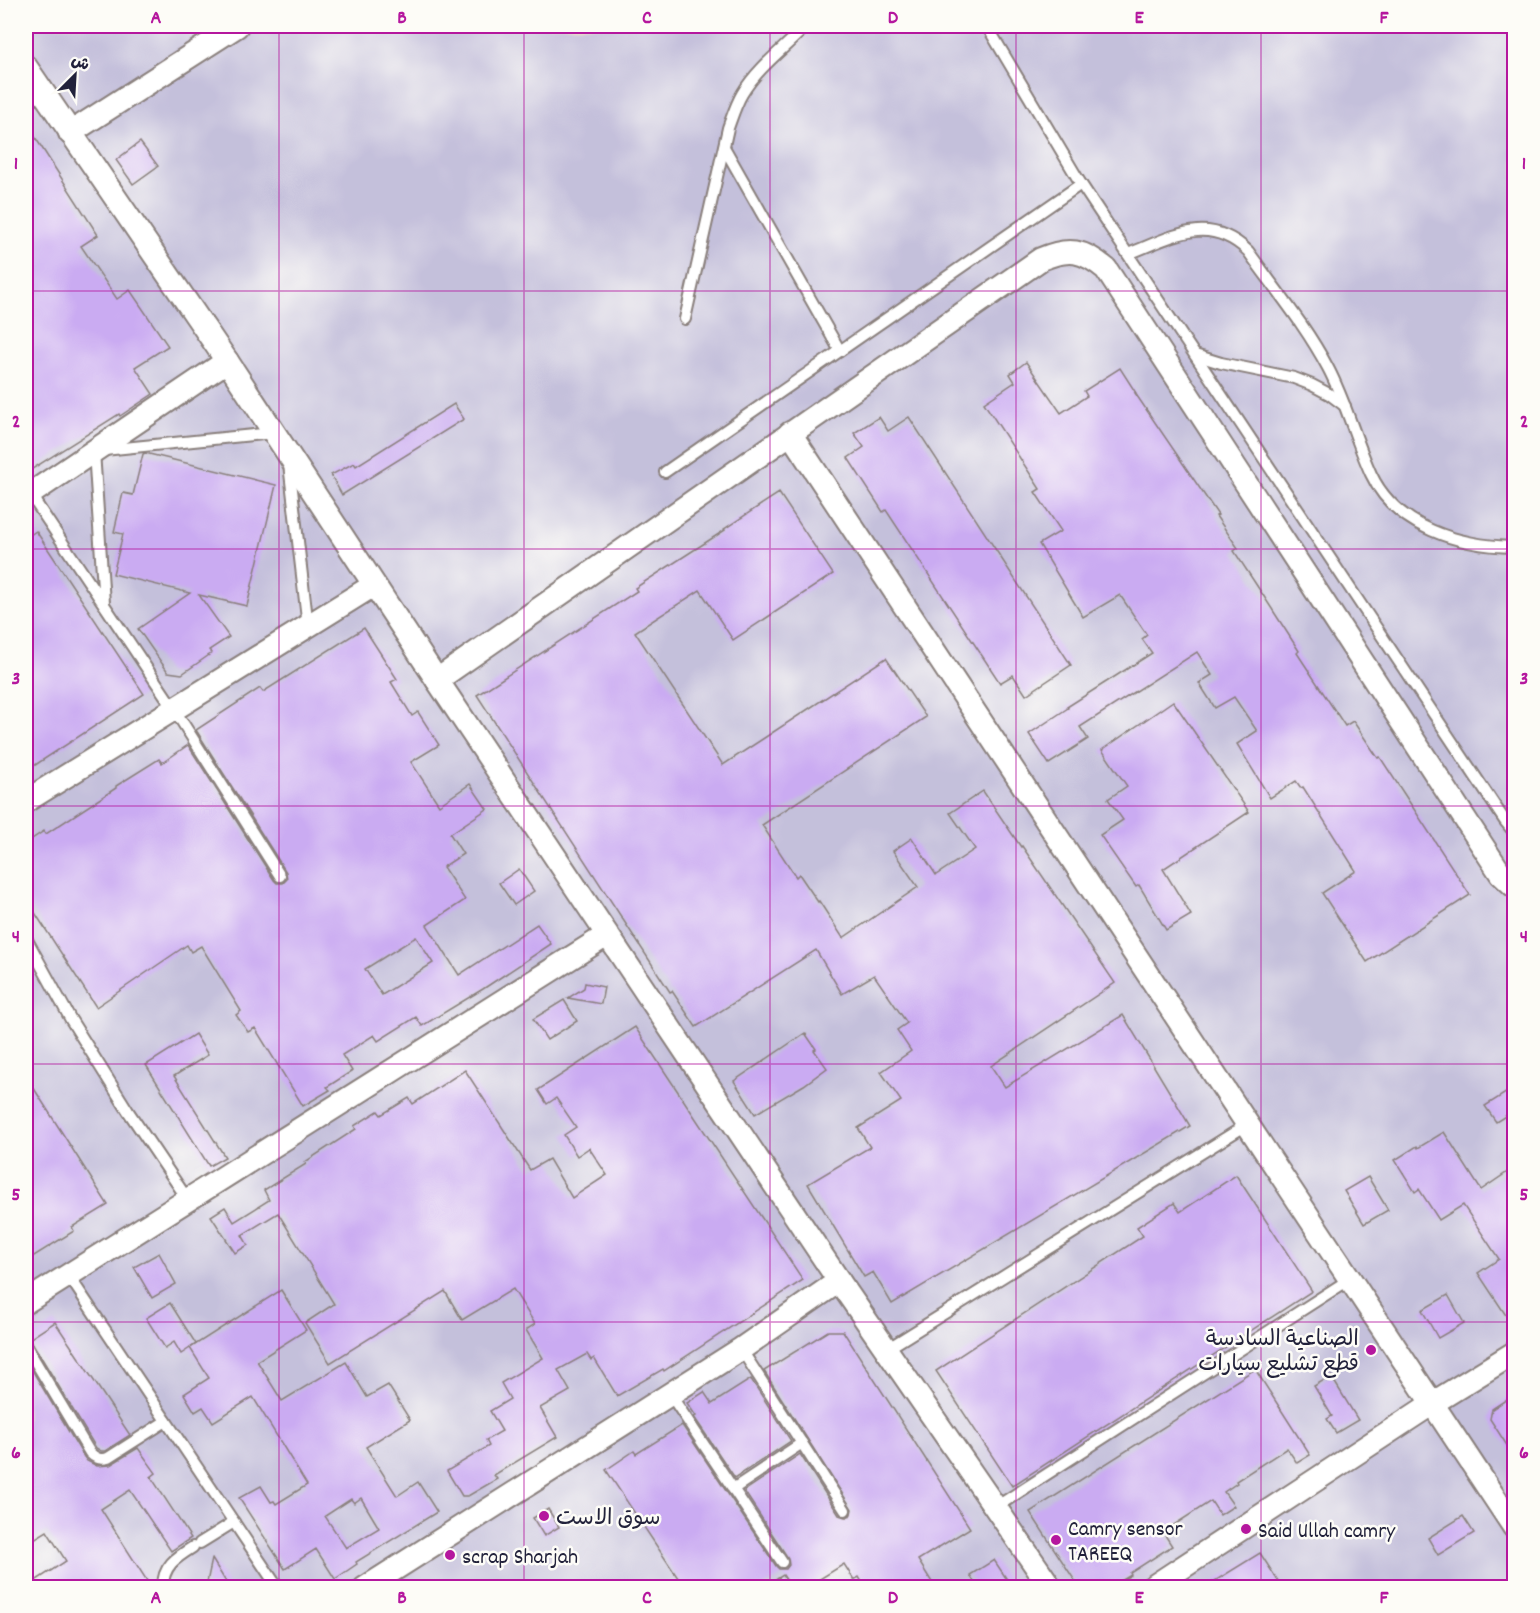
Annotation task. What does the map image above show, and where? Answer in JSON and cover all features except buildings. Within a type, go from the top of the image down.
[{"type":"street","points":[[70,133],[237,26]]},
{"type":"street","points":[[26,67],[227,361],[437,680],[840,1281],[1052,1587]]},
{"type":"street","points":[[437,680],[1041,259],[1058,252],[1075,251],[1092,258],[1106,269],[1501,874],[1515,886]]},
{"type":"street","points":[[28,496],[227,361]]},
{"type":"street","points":[[790,434],[1515,1527]]},
{"type":"street","points":[[26,801],[374,585]]},
{"type":"street","points":[[26,1302],[607,935]]},
{"type":"street","points":[[365,1587],[741,1349],[840,1281]]},
{"type":"street","points":[[1151,1587],[1433,1403],[1515,1353]]},
{"type":"lane","points":[[685,319],[731,120],[752,79],[806,26]]},
{"type":"lane","points":[[987,26],[1081,184],[1505,821],[1515,832]]},
{"type":"lane","points":[[724,147],[840,351]]},
{"type":"lane","points":[[665,472],[1081,184]]},
{"type":"lane","points":[[1128,254],[1186,232],[1200,230],[1214,231],[1238,242],[1248,251],[1316,347],[1336,384],[1372,476],[1392,504],[1429,529],[1454,538],[1479,544],[1515,547]]},
{"type":"lane","points":[[1195,355],[1221,363],[1294,378],[1320,390],[1345,406]]},
{"type":"lane","points":[[104,603],[94,450],[274,433]]},
{"type":"lane","points":[[288,455],[308,627]]},
{"type":"lane","points":[[28,496],[104,603],[280,876]]},
{"type":"lane","points":[[26,938],[78,1030],[128,1111],[188,1200]]},
{"type":"lane","points":[[887,1349],[1248,1124]]},
{"type":"lane","points":[[69,1276],[278,1587]]},
{"type":"lane","points":[[996,1507],[1350,1278]]},
{"type":"lane","points":[[26,1346],[94,1457],[108,1458],[166,1421]]},
{"type":"lane","points":[[741,1349],[845,1510]]},
{"type":"lane","points":[[670,1394],[782,1562]]},
{"type":"lane","points":[[734,1489],[802,1443]]},
{"type":"lane","points":[[164,1587],[165,1574],[175,1559],[234,1522]]},
{"type":"shaded area","points":[[26,26],[1514,26],[1514,1587],[26,1587]]},
{"type":"place","name":"الصناعية السادسة قطع تشليع سيارات","points":[[1371,1350]]},
{"type":"place","name":"سوق الاست","points":[[544,1516]]},
{"type":"place","name":"Said Ullah camry","points":[[1246,1529]]},
{"type":"place","name":"Camry sensor TAREEQ","points":[[1056,1540]]},
{"type":"place","name":"scrap Sharjah","points":[[450,1555]]}]
